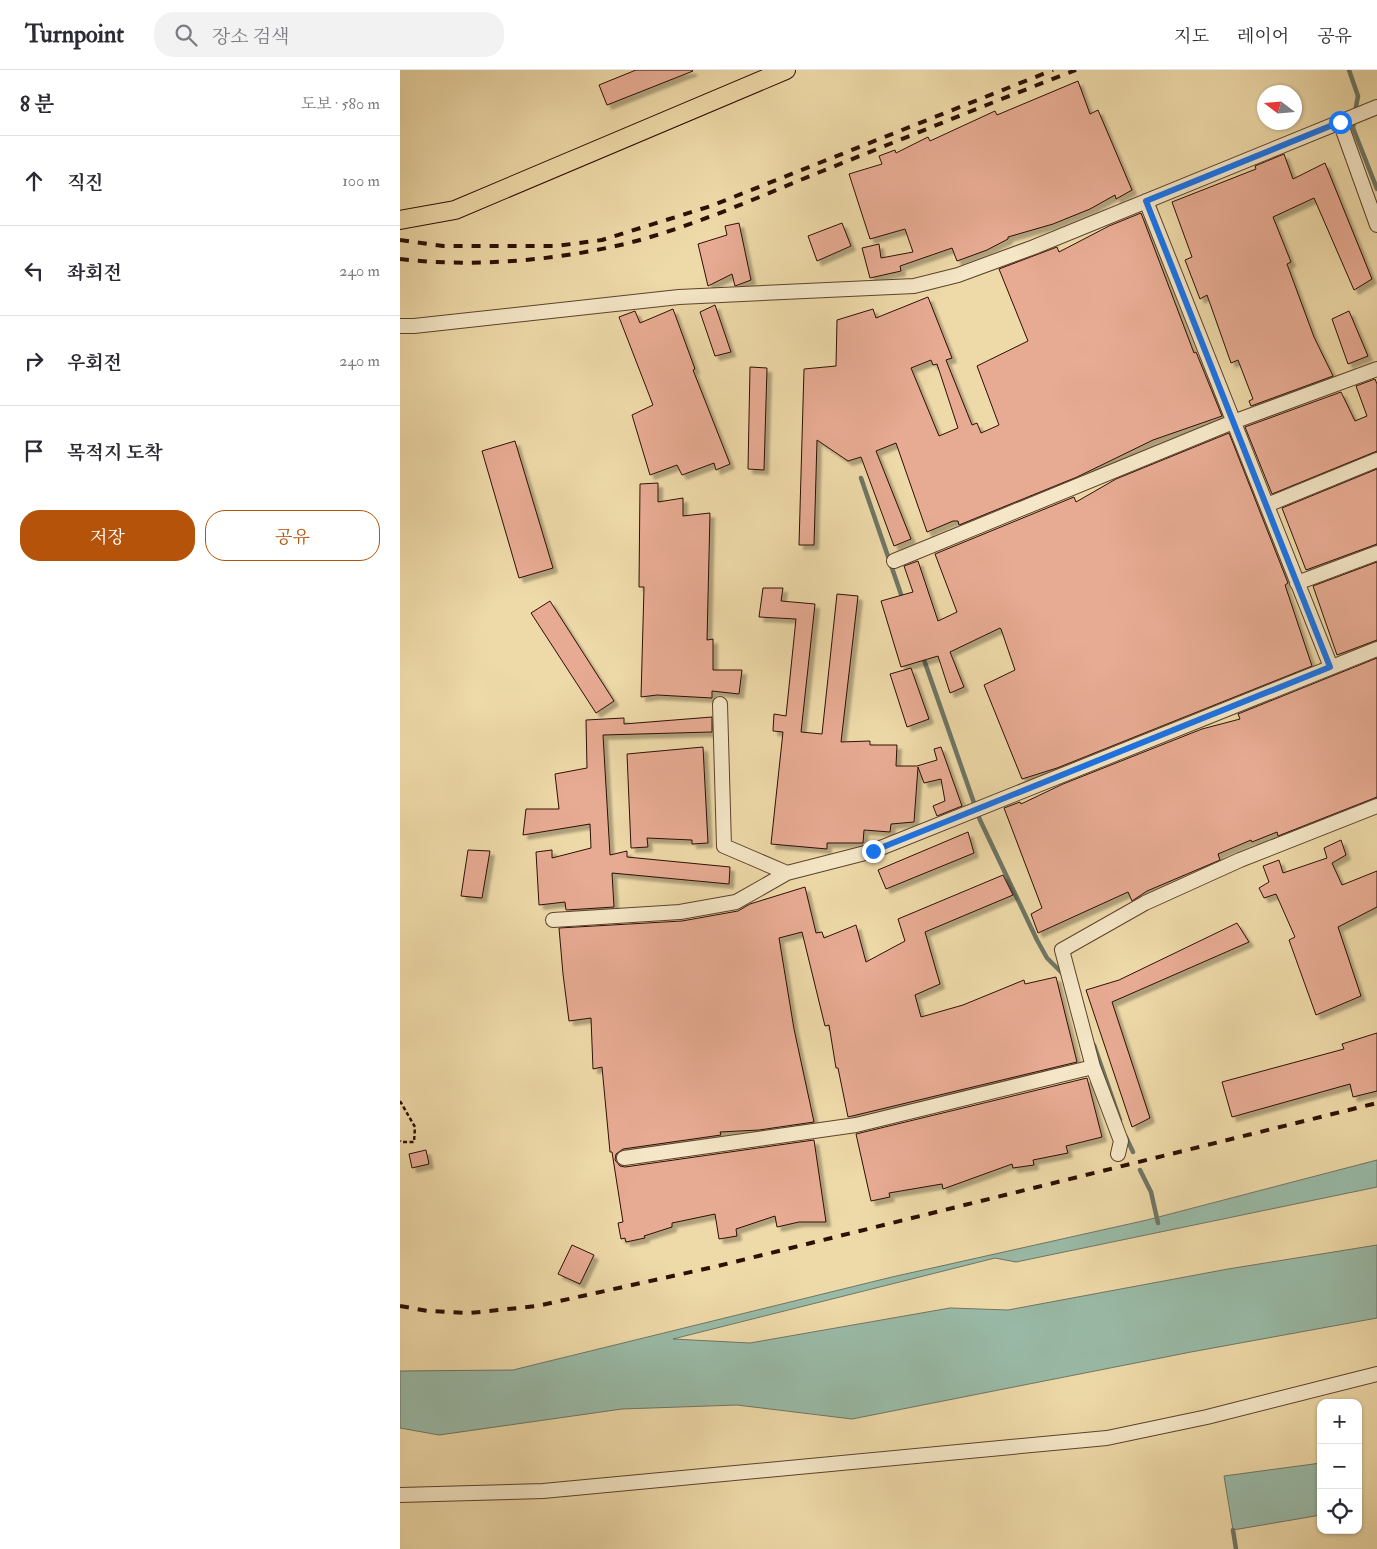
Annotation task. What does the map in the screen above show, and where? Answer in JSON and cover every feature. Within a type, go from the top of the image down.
[{"type":"main road","points":[[400,220],[455,210],[786,70]]},
{"type":"street","points":[[400,326],[463,321],[679,297],[914,286],[958,274],[1034,247],[1377,107]]},
{"type":"street","points":[[1340,122],[1377,225]]},
{"type":"street","points":[[1146,201],[1330,667]]},
{"type":"street","points":[[894,560],[1233,422],[1377,369]]},
{"type":"street","points":[[1266,505],[1377,460]]},
{"type":"street","points":[[1297,583],[1377,553]]},
{"type":"street","points":[[553,920],[680,912],[736,902],[787,873],[866,854],[1377,649]]},
{"type":"street","points":[[720,704],[724,846],[787,873]]},
{"type":"street","points":[[1118,1154],[1121,1142],[1093,1067],[1062,950],[1144,903],[1240,860],[1377,806]]},
{"type":"street","points":[[624,1158],[856,1126],[1093,1067]]},
{"type":"street","points":[[400,1495],[543,1491],[1107,1438],[1207,1417],[1377,1374]]},
{"type":"path","points":[[400,1101],[415,1127],[414,1142],[401,1142],[400,1140]]},
{"type":"shaded area","points":[[1377,1160],[1377,1187],[1016,1262],[995,1258],[673,1339],[750,1343],[950,1308],[1008,1310],[1228,1269],[1377,1245],[1377,1318],[1191,1352],[852,1419],[737,1405],[622,1409],[439,1435],[400,1428],[400,1371],[513,1370],[892,1277],[1147,1220]]},
{"type":"shaded area","points":[[1317,1464],[1317,1516],[1233,1530],[1224,1476]]},
{"type":"building","points":[[636,70],[693,71],[607,105],[599,85]]},
{"type":"building","points":[[1078,81],[1090,114],[1098,110],[1132,190],[1116,199],[1115,195],[1090,209],[1053,224],[1008,237],[1008,239],[987,250],[957,261],[952,248],[900,266],[901,271],[870,278],[862,248],[879,244],[881,258],[913,252],[905,229],[870,239],[849,174],[882,164],[879,156],[895,150],[896,153],[928,137],[930,141],[995,111],[997,115]]},
{"type":"building","points":[[1284,154],[1293,179],[1325,163],[1372,279],[1354,290],[1314,198],[1273,217],[1291,262],[1287,264],[1314,337],[1333,376],[1251,406],[1249,401],[1253,399],[1238,360],[1231,363],[1207,295],[1200,299],[1185,260],[1192,257],[1172,202],[1256,169],[1255,166]]},
{"type":"building","points":[[1141,213],[1194,353],[1196,352],[1222,416],[1153,440],[1077,477],[959,525],[958,521],[953,521],[927,532],[896,443],[876,451],[911,539],[894,546],[861,457],[848,461],[817,440],[814,545],[799,545],[804,369],[836,366],[837,320],[873,309],[876,318],[928,297],[952,358],[946,360],[972,425],[977,423],[981,433],[999,425],[977,366],[1028,341],[999,269],[1057,247],[1059,252],[1109,226]],"holes":[[[931,360],[933,365],[937,364],[958,428],[939,436],[911,368]]]},
{"type":"building","points":[[739,223],[751,280],[735,286],[732,274],[708,286],[698,244],[727,235],[725,226]]},
{"type":"building","points":[[842,223],[851,246],[817,261],[808,236]]},
{"type":"building","points":[[715,305],[731,352],[715,356],[700,312]]},
{"type":"building","points":[[673,309],[695,369],[693,370],[730,464],[716,470],[714,463],[682,475],[677,465],[650,475],[632,415],[653,405],[619,317],[635,311],[640,323]]},
{"type":"building","points":[[1349,311],[1368,356],[1348,364],[1332,319]]},
{"type":"building","points":[[750,367],[767,368],[764,470],[748,469]]},
{"type":"building","points":[[1375,379],[1377,384],[1377,451],[1272,494],[1245,427],[1341,392],[1355,421],[1367,416],[1356,386]]},
{"type":"building","points":[[1229,433],[1288,583],[1285,585],[1312,666],[1057,768],[1022,779],[984,685],[1015,670],[1001,629],[950,652],[964,687],[950,693],[938,656],[901,667],[881,601],[913,592],[904,566],[918,561],[938,621],[957,612],[935,554],[1074,497],[1076,502],[1116,479]]},
{"type":"building","points":[[515,441],[553,568],[519,578],[482,451]]},
{"type":"building","points":[[1377,469],[1377,544],[1306,570],[1282,508]]},
{"type":"building","points":[[658,483],[658,502],[683,498],[683,516],[710,513],[707,640],[713,639],[713,670],[742,670],[739,694],[712,691],[712,698],[657,695],[641,697],[644,587],[639,587],[640,484]]},
{"type":"building","points":[[1377,562],[1377,640],[1337,655],[1313,586]]},
{"type":"building","points":[[763,588],[783,588],[781,601],[815,604],[801,732],[822,734],[837,594],[858,596],[841,742],[870,741],[870,745],[897,745],[896,766],[917,766],[937,760],[934,749],[941,747],[962,806],[937,816],[933,806],[945,801],[941,779],[924,783],[918,767],[914,822],[891,824],[890,832],[864,830],[863,843],[827,843],[827,849],[771,844],[783,732],[773,731],[774,714],[786,716],[796,619],[759,617]]},
{"type":"building","points":[[550,601],[614,701],[596,713],[531,613]]},
{"type":"building","points":[[1377,658],[1377,797],[1278,836],[1277,832],[1252,842],[1251,840],[1218,854],[1220,860],[1147,891],[1132,901],[1128,892],[1038,933],[1031,914],[1042,908],[1004,808],[1020,802],[1021,804],[1063,784],[1202,729],[1240,719],[1238,714]]},
{"type":"building","points":[[911,668],[929,719],[907,727],[890,674]]},
{"type":"building","points":[[712,717],[712,732],[603,735],[610,855],[627,851],[627,857],[730,867],[729,884],[612,873],[614,907],[566,910],[565,902],[539,905],[536,852],[552,850],[552,858],[591,848],[590,824],[523,835],[526,809],[559,809],[555,774],[587,768],[586,720],[624,718],[624,724]]},
{"type":"building","points":[[703,747],[708,843],[692,844],[692,840],[647,838],[648,847],[631,848],[627,754]]},
{"type":"building","points":[[968,832],[974,853],[886,889],[878,870]]},
{"type":"building","points":[[1341,840],[1346,855],[1332,863],[1342,885],[1377,871],[1377,907],[1338,927],[1361,996],[1316,1015],[1289,940],[1295,937],[1276,894],[1264,898],[1259,888],[1269,882],[1263,866],[1279,860],[1283,873],[1327,858],[1324,848]]},
{"type":"building","points":[[468,850],[490,851],[482,898],[461,896]]},
{"type":"building","points":[[1003,875],[1013,895],[925,932],[940,984],[915,995],[921,1017],[963,1005],[1024,980],[1025,984],[1056,977],[1077,1062],[848,1117],[838,1068],[836,1068],[829,1025],[825,1026],[802,932],[779,938],[794,1029],[814,1122],[759,1130],[720,1132],[721,1135],[623,1149],[616,1154],[615,1160],[620,1166],[625,1167],[814,1140],[826,1222],[799,1222],[777,1227],[775,1216],[736,1229],[737,1236],[719,1239],[715,1214],[672,1223],[672,1227],[644,1236],[645,1238],[626,1242],[625,1238],[621,1239],[618,1223],[623,1222],[612,1152],[610,1152],[602,1067],[593,1069],[591,1018],[569,1021],[559,928],[682,921],[738,911],[750,904],[805,887],[816,933],[822,932],[824,938],[856,925],[866,962],[905,941],[898,919]]},
{"type":"building","points":[[1237,923],[1249,942],[1112,1002],[1150,1118],[1132,1127],[1086,990],[1119,980]]},
{"type":"building","points":[[1377,1033],[1377,1091],[1353,1097],[1350,1084],[1232,1117],[1222,1082],[1344,1049],[1342,1044]]},
{"type":"building","points":[[1087,1078],[1102,1137],[1066,1146],[1068,1153],[1033,1160],[1034,1165],[1013,1168],[1012,1164],[943,1189],[942,1184],[889,1193],[890,1197],[871,1201],[856,1134]]},
{"type":"building","points":[[426,1150],[429,1164],[412,1168],[409,1154]]},
{"type":"building","points":[[572,1245],[594,1255],[580,1284],[558,1274]]},
{"type":"waterway","points":[[1349,70],[1358,96],[1355,112]]},
{"type":"waterway","points":[[1354,120],[1353,128],[1377,189]]},
{"type":"waterway","points":[[861,478],[903,600]]},
{"type":"waterway","points":[[923,657],[980,820],[1037,940],[1047,958],[1063,974]]},
{"type":"waterway","points":[[1094,1045],[1120,1120]]},
{"type":"waterway","points":[[1126,1137],[1133,1152]]},
{"type":"waterway","points":[[1140,1170],[1151,1192],[1158,1223]]},
{"type":"waterway","points":[[1233,1530],[1236,1549]]},
{"type":"railway","points":[[400,240],[443,246],[556,246],[602,240],[711,206],[1053,70]]},
{"type":"railway","points":[[400,259],[459,263],[521,260],[582,253],[640,240],[686,226],[731,209],[1076,70]]},
{"type":"railway","points":[[400,1306],[428,1311],[470,1313],[537,1306],[718,1266],[1377,1103]]},
{"type":"route","points":[[873,851],[1330,667],[1146,201],[1340,122]]}]
